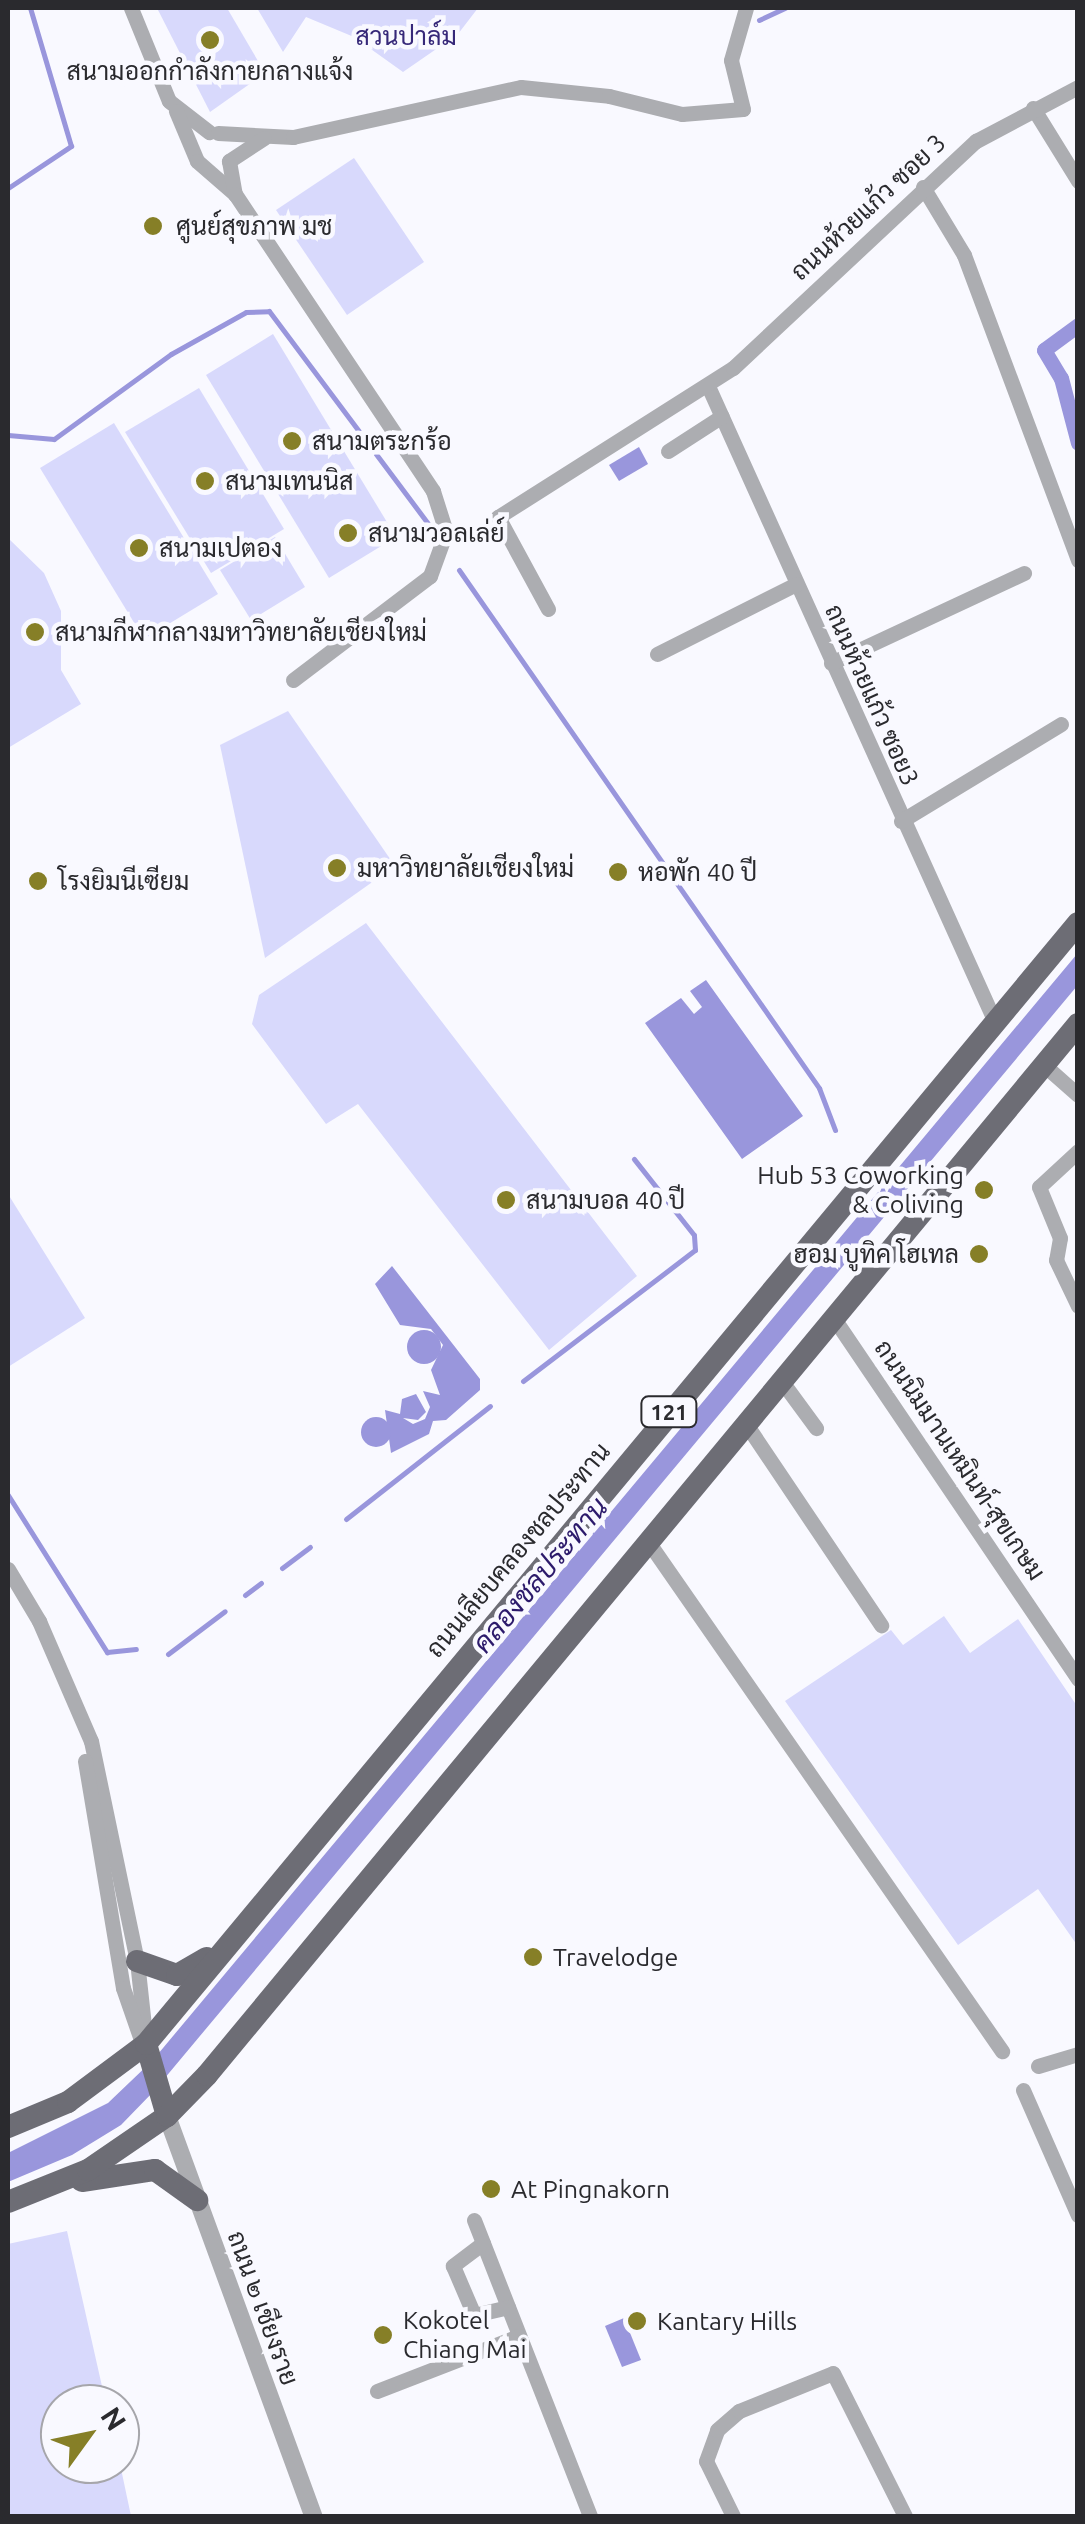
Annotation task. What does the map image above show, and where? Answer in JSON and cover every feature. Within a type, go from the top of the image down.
[{"type":"main road","name":"ถนนเลียบคลองชลประทาน","points":[[8,2128],[68,2102],[147,2047],[227,1942],[1078,922]]},
{"type":"main road","name":"121","points":[[8,2202],[47,2188],[164,2106],[748,1427],[1078,1024]]},
{"type":"main road","points":[[137,1961],[177,1975],[227,1942]]},
{"type":"main road","points":[[147,2047],[164,2106]]},
{"type":"main road","points":[[47,2188],[155,2170],[197,2200]]},
{"type":"street","points":[[130,8],[197,162],[235,194],[434,491],[446,532],[430,576],[293,680]]},
{"type":"street","points":[[172,106],[214,132],[264,138],[310,134],[521,87],[609,96],[682,114],[743,110],[731,60],[746,8]]},
{"type":"street","name":"ถนนห้วยแก้ว ซอย 3","points":[[548,609],[498,517],[708,386],[976,141],[1078,87]]},
{"type":"street","points":[[1033,108],[1078,181]]},
{"type":"street","points":[[235,194],[229,160],[264,138]]},
{"type":"street","points":[[923,187],[964,255],[1078,560]]},
{"type":"street","name":"ถนนห้วยแก้ว ซอย3","points":[[708,386],[901,821],[995,1022]]},
{"type":"street","points":[[668,450],[722,416]]},
{"type":"street","points":[[831,663],[1024,573]]},
{"type":"street","points":[[657,654],[796,584]]},
{"type":"street","points":[[901,821],[1062,724]]},
{"type":"street","points":[[1044,1065],[1078,1095]]},
{"type":"street","points":[[1078,1151],[1039,1186],[1060,1238],[1056,1260],[1078,1306]]},
{"type":"street","name":"ถนนนิมมานเหมินท์-สุขเกษม","points":[[835,1320],[1078,1678]]},
{"type":"street","points":[[783,1383],[816,1428]]},
{"type":"street","points":[[748,1427],[881,1625]]},
{"type":"street","points":[[649,1542],[1002,2051]]},
{"type":"street","points":[[8,1568],[39,1621],[91,1740],[137,1961],[147,2047]]},
{"type":"street","points":[[8,1578],[52,1660],[82,1744],[123,1988],[136,2032],[147,2047]]},
{"type":"street","points":[[1038,2066],[1078,2054]]},
{"type":"street","points":[[1022,2090],[1078,2215]]},
{"type":"street","name":"ถนน ๒ เชียงราย","points":[[164,2106],[313,2516]]},
{"type":"street","points":[[474,2220],[590,2516]]},
{"type":"street","points":[[483,2243],[453,2266],[474,2316],[508,2307]]},
{"type":"street","points":[[377,2391],[519,2336]]},
{"type":"street","points":[[733,2516],[706,2462],[717,2430],[739,2411],[833,2372],[906,2505]]},
{"type":"green space","name":"สนามออกกำลังกายกลางแจ้ง","points":[[157,8],[227,8],[265,73],[210,112]]},
{"type":"green space","name":"สวนปาล์ม","points":[[257,8],[478,8],[458,34],[403,72],[354,37],[306,17],[283,52]]},
{"type":"green space","points":[[354,158],[424,262],[347,315],[276,210]]},
{"type":"green space","name":"สนามตระกร้อ","points":[[273,334],[396,537],[329,578],[206,375]]},
{"type":"green space","name":"สนามเทนนิส","points":[[199,388],[284,529],[211,573],[125,432]]},
{"type":"green space","name":"สนามเปตอง","points":[[114,423],[218,594],[144,639],[40,468]]},
{"type":"green space","points":[[275,537],[305,587],[251,620],[220,570]]},
{"type":"green space","name":"สนามกีฬากลางมหาวิทยาลัยเชียงใหม่","points":[[8,538],[44,573],[61,611],[61,670],[81,704],[8,748]]},
{"type":"green space","points":[[288,711],[395,866],[265,958],[220,745]]},
{"type":"green space","name":"สนามบอล 40 ปี","points":[[366,923],[637,1276],[549,1350],[358,1104],[326,1124],[252,1024],[259,995]]},
{"type":"green space","points":[[8,1194],[85,1318],[8,1367]]},
{"type":"green space","points":[[944,1616],[970,1653],[1018,1619],[1077,1706],[1077,1945],[1038,1889],[958,1945],[785,1701],[891,1630],[903,1645]]},
{"type":"green space","points":[[67,2231],[101,2384],[40,2384],[40,2484],[124,2484],[131,2516],[8,2516],[8,2244]]},
{"type":"shaded area","points":[[639,447],[648,464],[619,481],[609,465]]},
{"type":"shaded area","points":[[1077,954],[1077,986],[154,2091],[121,2125],[72,2155],[8,2182],[8,2153],[108,2103],[153,2060]]},
{"type":"shaded area","points":[[706,980],[803,1116],[742,1159],[645,1023],[681,998],[694,1014],[702,1007],[690,991]]},
{"type":"shaded area","points":[[392,1266],[480,1379],[480,1390],[446,1420],[433,1421],[429,1434],[391,1453],[385,1410],[400,1414],[402,1399],[416,1394],[426,1412],[418,1420],[403,1418],[413,1424],[425,1419],[430,1407],[423,1391],[440,1395],[431,1370],[443,1345],[431,1329],[400,1325],[375,1284]]},
{"type":"shaded area","points":[[424,1330],[436,1335],[441,1347],[436,1359],[424,1364],[412,1359],[407,1347],[412,1335]]},
{"type":"shaded area","points":[[376,1417],[386,1422],[391,1432],[386,1442],[376,1447],[366,1442],[361,1432],[366,1422]]},
{"type":"shaded area","points":[[624,2318],[641,2360],[622,2367],[605,2326]]},
{"type":"waterway","points":[[8,188],[71,146],[30,8]]},
{"type":"waterway","points":[[759,20],[785,8]]},
{"type":"waterway","points":[[8,435],[54,439],[171,354],[246,312],[269,311],[433,530]]},
{"type":"waterway","points":[[1078,325],[1044,350],[1061,378],[1078,443]]},
{"type":"waterway","points":[[459,570],[819,1088],[835,1130]]},
{"type":"waterway","points":[[523,1381],[695,1250],[694,1235],[634,1159]]},
{"type":"waterway","points":[[346,1519],[490,1406]]},
{"type":"waterway","points":[[8,1495],[107,1652],[136,1649]]},
{"type":"waterway","points":[[282,1568],[310,1547]]},
{"type":"waterway","points":[[245,1595],[261,1583]]},
{"type":"waterway","points":[[168,1654],[225,1611]]},
{"type":"place","name":"สนามออกกำลังกายกลางแจ้ง","points":[[210,40]]},
{"type":"place","name":"ศูนย์สุขภาพ มช","points":[[153,226]]},
{"type":"place","name":"สนามตระกร้อ","points":[[292,441]]},
{"type":"place","name":"สนามเทนนิส","points":[[205,481]]},
{"type":"place","name":"สนามวอลเล่ย์","points":[[348,533]]},
{"type":"place","name":"สนามเปตอง","points":[[139,548]]},
{"type":"place","name":"สนามกีฬากลางมหาวิทยาลัยเชียงใหม่","points":[[35,632]]},
{"type":"place","name":"มหาวิทยาลัยเชียงใหม่","points":[[337,868]]},
{"type":"place","name":"หอพัก 40 ปี","points":[[618,872]]},
{"type":"place","name":"โรงยิมนีเซียม","points":[[38,881]]},
{"type":"place","name":"Hub 53 Coworking & Coliving","points":[[984,1190]]},
{"type":"place","name":"สนามบอล 40 ปี","points":[[506,1200]]},
{"type":"place","name":"ฮอม บูทิค โฮเทล","points":[[979,1254]]},
{"type":"place","name":"Travelodge","points":[[533,1957]]},
{"type":"place","name":"At Pingnakorn","points":[[491,2189]]},
{"type":"place","name":"Kantary Hills","points":[[637,2321]]},
{"type":"place","name":"Kokotel Chiang Mai","points":[[383,2335]]},
{"type":"water label","name":"คลองชลประทาน","points":[[540,1575]]}]
